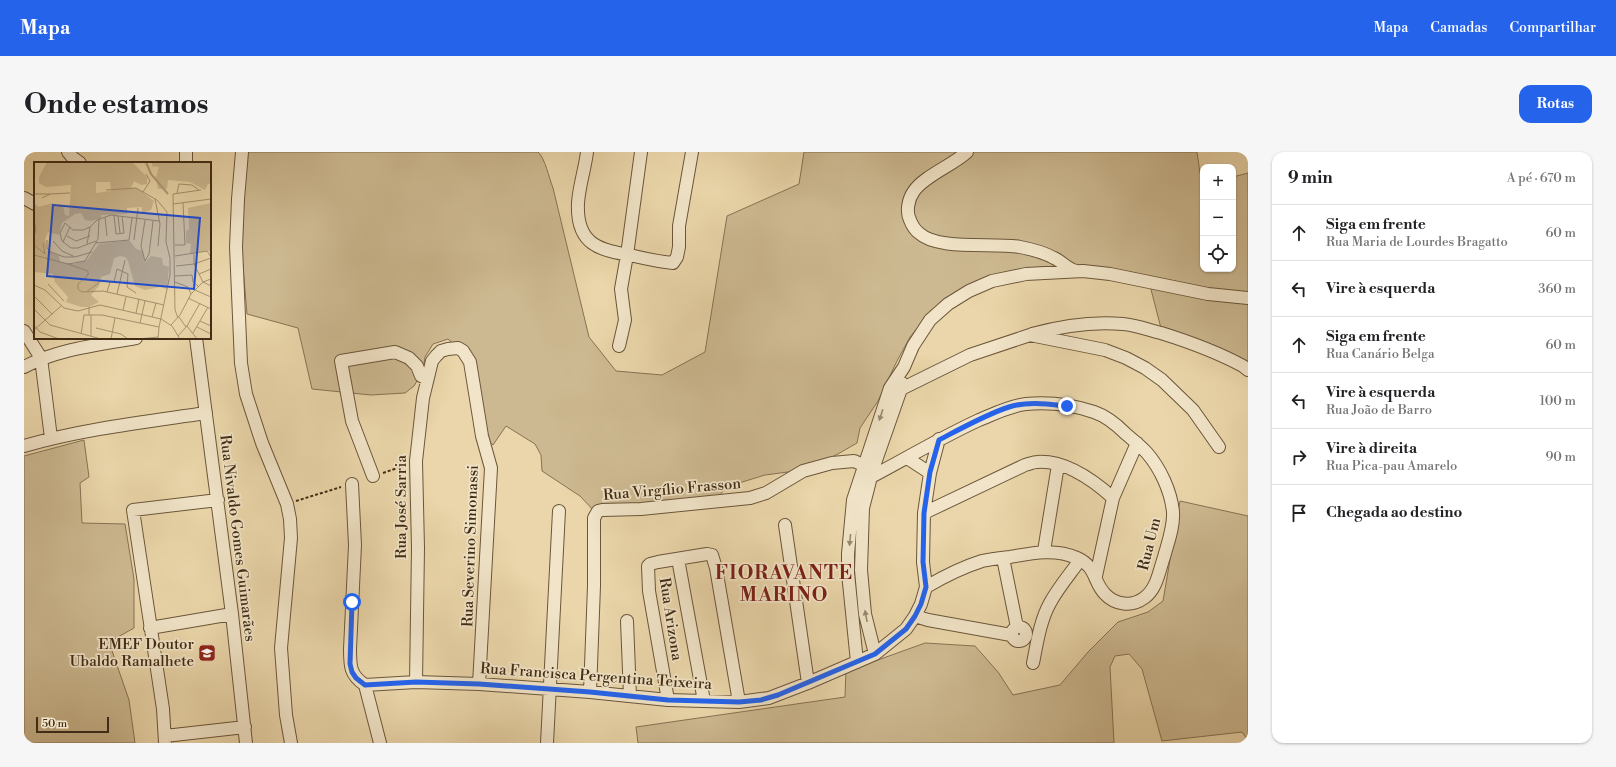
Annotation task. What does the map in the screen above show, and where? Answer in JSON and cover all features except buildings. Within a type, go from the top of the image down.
[{"type":"street","points":[[68,152],[72,158],[78,162]]},
{"type":"street","points":[[242,152],[236,248],[241,363],[246,394],[262,443],[287,504],[290,519],[291,533],[281,648],[286,716],[291,743]]},
{"type":"street","points":[[587,152],[578,196],[579,225],[582,232],[599,248],[670,263],[675,261],[679,247],[679,226],[692,152]]},
{"type":"street","points":[[619,346],[624,328],[621,289],[641,152]]},
{"type":"street","points":[[967,152],[927,180],[914,192],[909,203],[909,218],[918,233],[925,237],[945,243],[1019,246],[1053,257],[1070,270],[1110,274],[1208,294],[1248,298]]},
{"type":"street","points":[[24,198],[34,203]]},
{"type":"street","points":[[875,654],[865,614],[860,570],[863,508],[869,470],[896,388],[913,346],[930,320],[948,304],[969,291],[992,281],[1007,277],[1026,274],[1083,271]]},
{"type":"street","points":[[896,388],[970,355],[1053,328],[1079,324],[1123,324],[1146,329],[1205,347],[1230,359],[1248,370]]},
{"type":"street","points":[[24,330],[41,358],[52,438]]},
{"type":"street","points":[[1030,335],[1105,350],[1126,358],[1145,368],[1162,380],[1193,410],[1219,447]]},
{"type":"street","points":[[24,367],[41,358],[131,339]]},
{"type":"street","name":"Rua Nivaldo Gomes Guimarães","points":[[196,339],[218,500],[246,743]]},
{"type":"street","name":"Rua José Sarria","points":[[416,682],[418,548],[416,461],[423,398],[432,361],[441,352],[454,348]]},
{"type":"street","name":"Rua Severino Simonassi","points":[[454,348],[464,351],[470,362],[482,436],[491,468],[479,684]]},
{"type":"street","points":[[373,476],[352,421],[341,361],[395,352],[409,358],[417,366],[421,376],[427,379]]},
{"type":"street","name":"Rua Um","points":[[869,470],[907,458],[939,440],[1010,407],[1026,404],[1047,404],[1067,406],[1095,412],[1115,424],[1137,443],[1151,459],[1164,479],[1173,510],[1171,535],[1155,584],[1152,591],[1143,599],[1138,603],[1131,604],[1111,599],[1104,593],[1096,576]]},
{"type":"street","points":[[24,446],[52,438],[136,423],[206,413]]},
{"type":"street","points":[[939,440],[930,472],[924,513],[923,562],[926,587],[955,572],[982,561],[1044,551],[1064,554],[1080,560],[1091,569],[1096,576]]},
{"type":"street","points":[[1096,576],[1113,498],[1137,443]]},
{"type":"street","points":[[907,458],[930,472]]},
{"type":"street","name":"Rua Virgílio Frasson","points":[[590,692],[594,586],[594,518],[598,511],[641,509],[750,498],[766,493],[803,471],[846,461],[854,461],[869,470]]},
{"type":"street","points":[[924,513],[1025,465],[1037,462],[1058,465],[1075,471],[1113,498]]},
{"type":"street","points":[[1044,551],[1058,465]]},
{"type":"street","points":[[857,662],[848,573],[848,554],[853,500],[869,470]]},
{"type":"street","points":[[352,484],[355,530],[350,664],[352,672],[356,678],[365,685],[380,743]]},
{"type":"street","points":[[218,500],[133,510],[163,709],[165,739],[245,727]]},
{"type":"street","points":[[547,743],[558,511]]},
{"type":"street","points":[[785,525],[808,683]]},
{"type":"street","points":[[704,700],[678,559],[707,554],[712,555],[719,581],[739,702]]},
{"type":"street","points":[[1003,558],[1014,631]]},
{"type":"street","name":"Rua Arizona","points":[[668,700],[649,590],[648,566],[650,564],[678,559]]},
{"type":"street","points":[[1033,663],[1038,639],[1049,604],[1080,560]]},
{"type":"street","name":"Rua Francisca Pergentina Teixeira","points":[[365,685],[416,682],[479,684],[590,692],[668,700],[739,702],[769,698],[875,654],[906,629],[921,604],[926,587]]},
{"type":"street","points":[[150,628],[232,614]]},
{"type":"street","points":[[915,616],[928,620],[1014,631],[1024,629],[1026,636],[1038,639]]},
{"type":"street","points":[[627,621],[630,696]]},
{"type":"path","points":[[287,504],[352,484]]},
{"type":"shaded area","points":[[248,152],[538,152],[545,163],[553,188],[589,337],[616,371],[662,375],[705,352],[727,216],[799,184],[804,152],[1197,152],[1200,173],[1200,272],[1236,272],[1236,176],[1248,173],[1248,363],[1227,351],[1161,328],[1148,278],[1093,268],[975,284],[954,293],[928,315],[910,337],[878,401],[860,428],[857,443],[838,454],[803,470],[765,475],[726,487],[720,495],[597,514],[580,496],[542,471],[541,455],[535,444],[506,426],[493,445],[478,432],[471,371],[461,351],[448,339],[433,344],[425,357],[423,371],[414,386],[405,393],[371,395],[312,389],[298,328],[247,314],[242,254],[244,190]]},
{"type":"shaded area","points":[[84,440],[89,477],[80,483],[82,523],[125,524],[134,579],[134,628],[109,642],[129,700],[135,743],[24,743],[24,456]]},
{"type":"shaded area","points":[[1180,501],[1248,516],[1248,740],[1242,732],[1162,741],[1142,669],[1129,654],[1115,656],[1110,667],[1114,743],[638,743],[636,727],[845,697],[846,669],[864,665],[925,643],[975,646],[998,672],[1013,695],[1060,685],[1088,652],[1118,622],[1148,612],[1163,601]]},
{"type":"place","name":"EMEF Doutor Ubaldo Ramalhete","points":[[207,653]]},
{"type":"district","name":"FIORAVANTE MARINO","points":[[784,583]]},
{"type":"route","points":[[352,602],[350,664],[352,672],[356,678],[365,685],[416,682],[479,684],[590,692],[668,700],[739,702],[769,698],[875,654],[906,629],[915,616],[925,595],[926,587],[923,562],[924,513],[930,472],[939,440],[955,431],[1010,407],[1026,404],[1067,406]]}]
